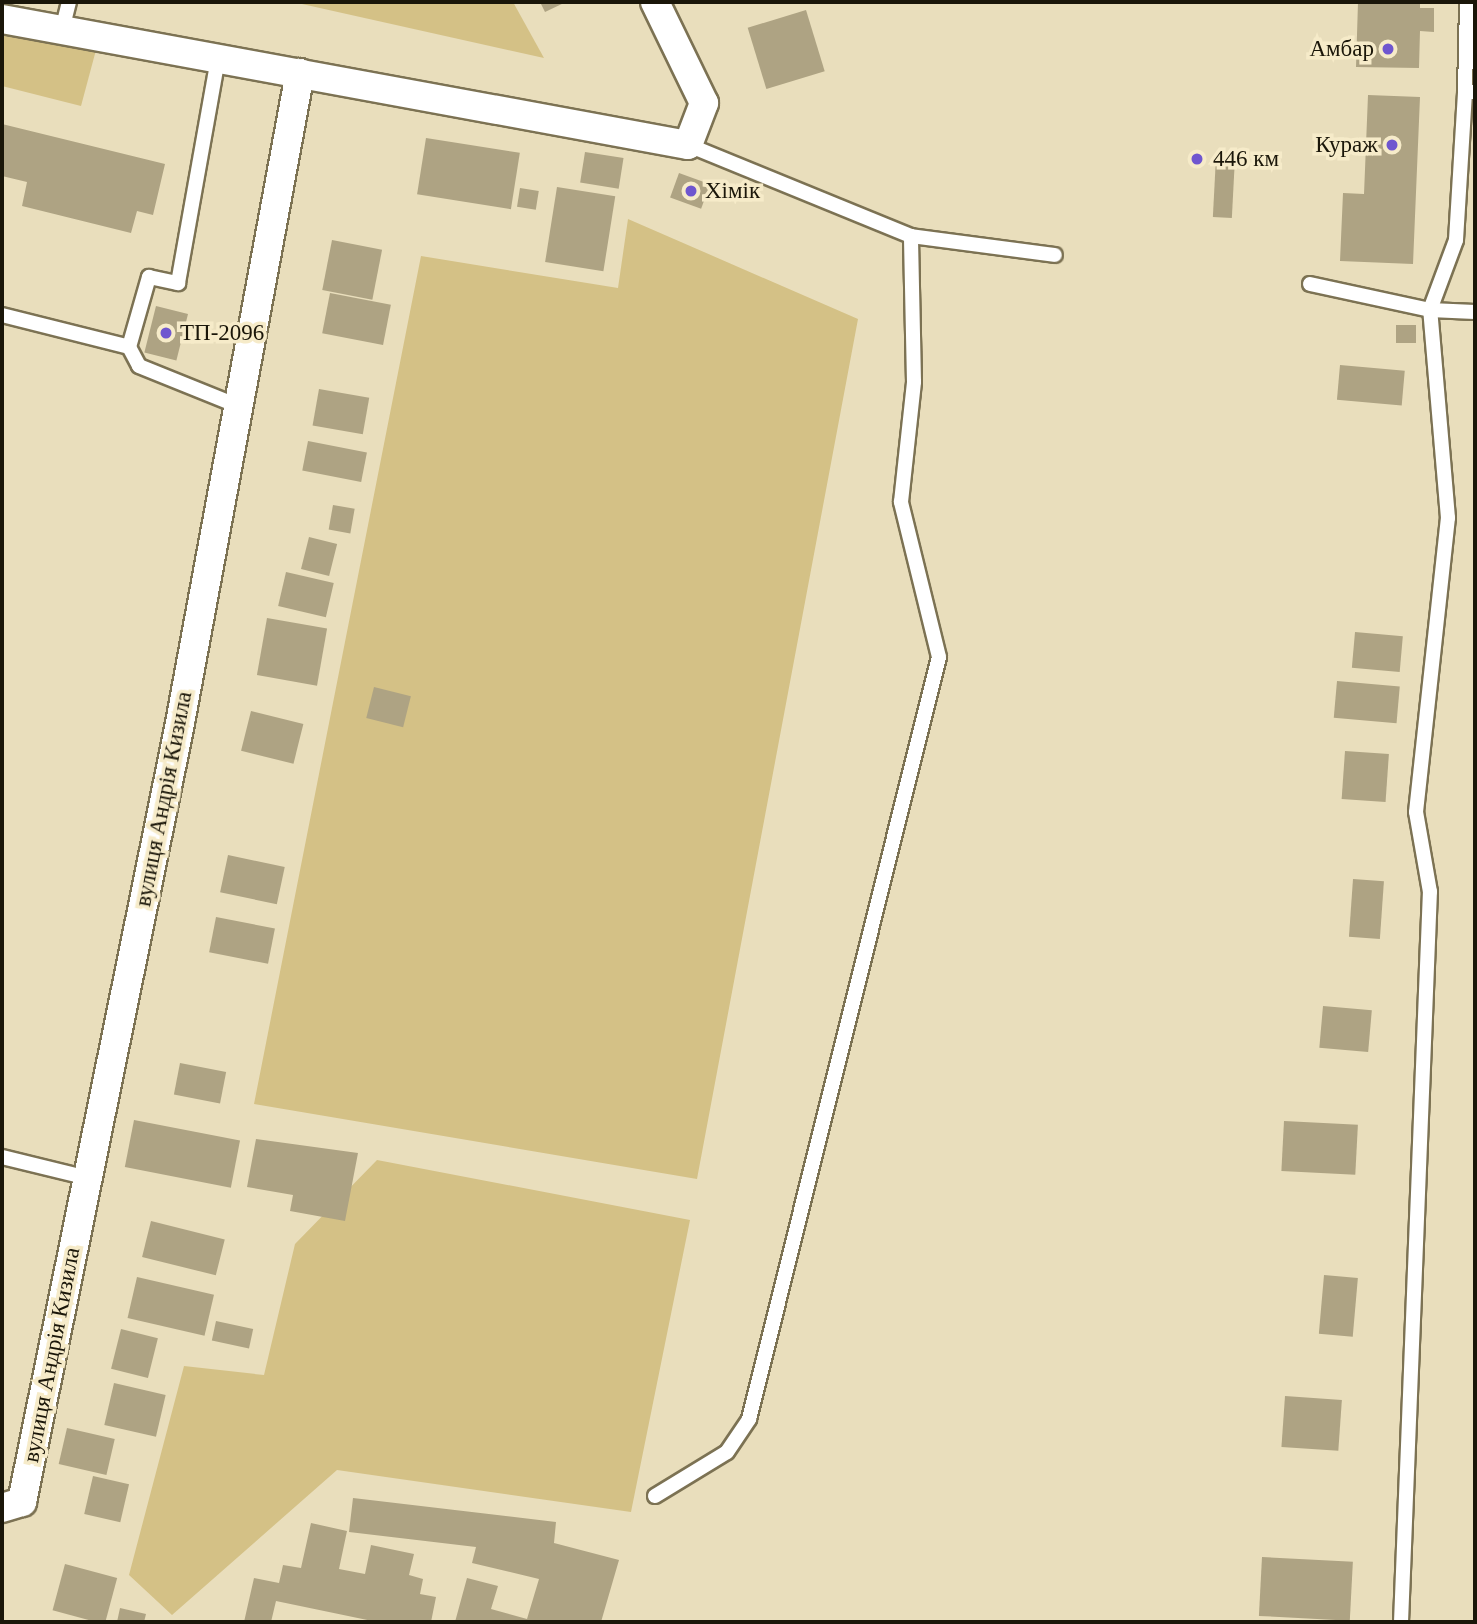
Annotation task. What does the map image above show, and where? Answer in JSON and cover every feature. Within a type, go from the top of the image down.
[{"type":"street","points":[[2,19],[688,145],[704,103],[655,2]]},
{"type":"street","name":"вулиця Андрія Кизила","points":[[2,1508],[22,1502],[239,407],[300,73]]},
{"type":"lane","points":[[62,30],[69,2]]},
{"type":"lane","points":[[1401,1622],[1430,892],[1416,812],[1448,517],[1430,310],[1457,240],[1470,92],[1467,2]]},
{"type":"lane","points":[[218,59],[178,283],[149,277],[129,347],[139,366],[239,407]]},
{"type":"lane","points":[[688,145],[911,236],[1055,256]]},
{"type":"lane","points":[[655,1496],[727,1452],[749,1419],[939,657],[901,502],[914,382],[911,236]]},
{"type":"lane","points":[[1310,284],[1430,310],[1475,312]]},
{"type":"lane","points":[[2,315],[129,347]]},
{"type":"lane","points":[[2,1157],[88,1178]]},
{"type":"shaded area","points":[[293,2],[513,2],[544,58]]},
{"type":"shaded area","points":[[2,27],[96,50],[81,106],[2,86]]},
{"type":"shaded area","points":[[628,219],[858,319],[697,1179],[254,1104],[421,256],[618,288]]},
{"type":"shaded area","points":[[377,1160],[690,1220],[631,1512],[337,1470],[172,1615],[129,1575],[184,1366],[264,1375],[295,1244]]},
{"type":"building","points":[[540,2],[566,2],[545,12]]},
{"type":"building","name":"Амбар","points":[[1358,2],[1420,2],[1420,8],[1434,8],[1434,32],[1420,31],[1419,68],[1356,67]]},
{"type":"building","points":[[806,10],[825,71],[766,89],[748,28]]},
{"type":"building","name":"Кураж","points":[[1368,95],[1420,97],[1413,264],[1340,261],[1343,193],[1364,194]]},
{"type":"building","points":[[2,124],[165,164],[153,215],[137,211],[131,233],[22,206],[27,182],[2,176]]},
{"type":"building","points":[[426,138],[520,153],[511,209],[417,194]]},
{"type":"building","points":[[585,152],[624,158],[619,189],[580,183]]},
{"type":"building","points":[[1216,157],[1235,158],[1232,218],[1213,217]]},
{"type":"building","name":"Хімік","points":[[679,173],[710,184],[701,209],[670,197]]},
{"type":"building","points":[[557,187],[615,196],[603,271],[545,262]]},
{"type":"building","points":[[520,188],[539,191],[536,210],[517,207]]},
{"type":"building","points":[[332,240],[382,250],[372,300],[322,290]]},
{"type":"building","points":[[330,293],[391,305],[383,345],[322,333]]},
{"type":"building","name":"ТП-2096","points":[[156,306],[188,314],[176,361],[144,353]]},
{"type":"building","points":[[1396,325],[1416,325],[1416,343],[1396,343]]},
{"type":"building","points":[[1340,365],[1405,371],[1402,406],[1337,400]]},
{"type":"building","points":[[319,389],[369,398],[363,434],[313,425]]},
{"type":"building","points":[[308,441],[367,452],[361,482],[302,470]]},
{"type":"building","points":[[333,505],[355,509],[350,533],[329,530]]},
{"type":"building","points":[[309,537],[337,544],[329,576],[301,569]]},
{"type":"building","points":[[286,572],[334,583],[326,617],[278,606]]},
{"type":"building","points":[[267,618],[327,629],[317,686],[257,675]]},
{"type":"building","points":[[1355,632],[1403,636],[1400,672],[1352,668]]},
{"type":"building","points":[[1337,681],[1400,686],[1397,723],[1334,718]]},
{"type":"building","points":[[374,687],[411,696],[403,727],[366,718]]},
{"type":"building","points":[[251,711],[303,724],[293,764],[241,751]]},
{"type":"building","points":[[1345,751],[1389,754],[1386,802],[1342,799]]},
{"type":"building","points":[[228,855],[285,867],[277,904],[220,892]]},
{"type":"building","points":[[1353,879],[1384,881],[1380,939],[1349,937]]},
{"type":"building","points":[[216,917],[275,928],[268,964],[209,952]]},
{"type":"building","points":[[1323,1006],[1372,1010],[1368,1052],[1319,1048]]},
{"type":"building","points":[[180,1063],[226,1072],[220,1103],[174,1094]]},
{"type":"building","points":[[134,1120],[240,1141],[231,1188],[125,1167]]},
{"type":"building","points":[[1284,1121],[1358,1125],[1355,1175],[1281,1171]]},
{"type":"building","points":[[256,1139],[358,1153],[345,1221],[290,1211],[293,1195],[247,1187]]},
{"type":"building","points":[[151,1221],[225,1239],[216,1275],[142,1257]]},
{"type":"building","points":[[1324,1275],[1358,1278],[1353,1337],[1319,1334]]},
{"type":"building","points":[[137,1277],[214,1295],[205,1336],[128,1318]]},
{"type":"building","points":[[216,1321],[253,1329],[249,1348],[212,1341]]},
{"type":"building","points":[[121,1329],[158,1338],[148,1378],[111,1369]]},
{"type":"building","points":[[114,1383],[166,1395],[156,1437],[104,1425]]},
{"type":"building","points":[[1285,1396],[1342,1400],[1338,1451],[1281,1447]]},
{"type":"building","points":[[67,1428],[115,1439],[106,1475],[59,1464]]},
{"type":"building","points":[[93,1476],[129,1484],[120,1522],[84,1514]]},
{"type":"building","points":[[353,1498],[556,1522],[554,1543],[619,1560],[601,1622],[455,1622],[467,1578],[498,1586],[491,1609],[527,1619],[539,1579],[472,1563],[476,1547],[349,1532]]},
{"type":"building","points":[[311,1523],[347,1531],[339,1569],[365,1574],[371,1545],[414,1554],[409,1575],[423,1579],[420,1594],[436,1597],[431,1622],[377,1622],[276,1601],[271,1622],[244,1622],[254,1578],[279,1583],[283,1565],[301,1568]]},
{"type":"building","points":[[1262,1557],[1353,1562],[1350,1621],[1259,1616]]},
{"type":"building","points":[[65,1564],[117,1578],[105,1622],[53,1610]]},
{"type":"building","points":[[120,1608],[146,1614],[144,1622],[117,1622]]},
{"type":"place","name":"Амбар","points":[[1388,49]]},
{"type":"place","name":"Кураж","points":[[1392,145]]},
{"type":"place","name":"446 км","points":[[1197,159]]},
{"type":"place","name":"Хімік","points":[[691,191]]},
{"type":"place","name":"ТП-2096","points":[[166,333]]}]
